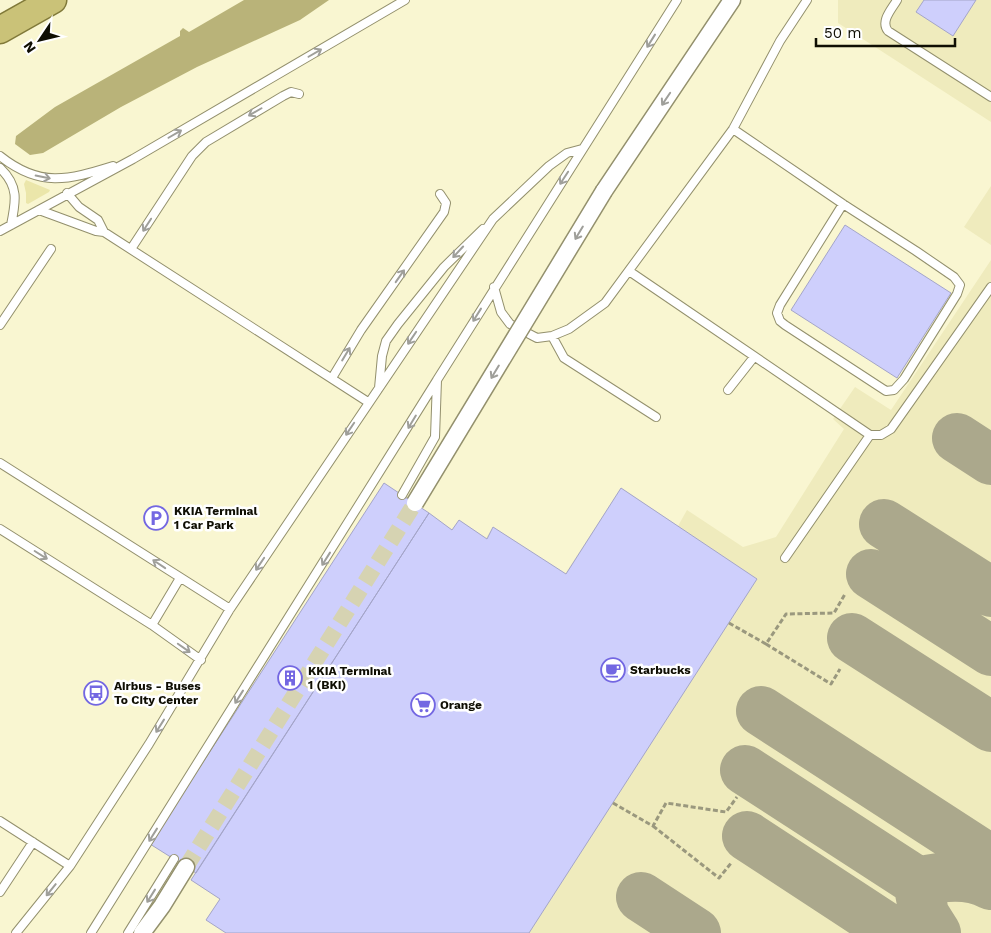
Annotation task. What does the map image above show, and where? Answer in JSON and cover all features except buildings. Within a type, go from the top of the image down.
[{"type":"highway","points":[[11,24],[53,0]]},
{"type":"highway","points":[[11,24],[68,0]]},
{"type":"street","points":[[408,499],[604,191],[732,0]]},
{"type":"street","points":[[142,933],[162,906],[180,863]]},
{"type":"lane","points":[[0,231],[67,193],[133,159],[405,0]]},
{"type":"lane","points":[[91,933],[494,288],[677,0]]},
{"type":"lane","points":[[494,288],[501,312],[510,324],[537,338],[552,336],[569,329],[604,303],[733,129],[780,40],[807,0]]},
{"type":"lane","points":[[898,0],[884,22],[888,31],[991,97]]},
{"type":"lane","points":[[131,249],[192,156],[206,142],[290,92],[298,94]]},
{"type":"lane","points":[[733,129],[843,204],[932,261],[954,277],[960,285],[909,372],[894,390],[886,391],[785,325],[780,321],[777,313],[780,305],[843,204]]},
{"type":"lane","points":[[378,390],[382,356],[386,341],[444,268],[549,166],[567,153],[582,149]]},
{"type":"lane","points":[[0,156],[26,172],[42,178],[62,179],[85,175],[133,159]]},
{"type":"lane","points":[[0,168],[7,175],[15,190],[11,225]]},
{"type":"lane","points":[[67,193],[79,207],[98,220],[104,232]]},
{"type":"lane","points":[[332,378],[361,330],[444,212],[446,202],[440,194]]},
{"type":"lane","points":[[39,210],[96,231],[104,232],[368,402]]},
{"type":"lane","points":[[16,933],[70,866],[149,744],[230,609],[493,219]]},
{"type":"lane","points":[[0,326],[51,249]]},
{"type":"lane","points":[[629,270],[870,435],[881,435],[891,429],[991,288]]},
{"type":"lane","points":[[552,336],[564,358],[656,417]]},
{"type":"lane","points":[[728,390],[754,357]]},
{"type":"lane","points":[[408,499],[435,437],[437,380]]},
{"type":"lane","points":[[786,558],[870,435]]},
{"type":"lane","points":[[0,464],[230,609]]},
{"type":"lane","points":[[0,529],[152,625],[201,660]]},
{"type":"lane","points":[[152,625],[180,578]]},
{"type":"lane","points":[[0,821],[70,866]]},
{"type":"lane","points":[[0,892],[33,842]]},
{"type":"lane","points":[[128,933],[180,863]]},
{"type":"path","points":[[766,644],[786,614],[834,613],[845,594]]},
{"type":"path","points":[[729,623],[831,684],[840,669]]},
{"type":"path","points":[[653,826],[666,803],[726,812],[738,797]]},
{"type":"path","points":[[613,803],[653,826],[720,878],[732,862]]},
{"type":"shaded area","points":[[244,0],[329,0],[300,20],[197,67],[121,107],[43,153],[30,155],[15,144],[16,136],[55,107],[180,36],[180,31],[183,28],[189,32]]},
{"type":"shaded area","points":[[838,0],[991,0],[991,122],[838,23]]},
{"type":"shaded area","points":[[26,180],[50,190],[28,204],[26,203],[24,184]]},
{"type":"shaded area","points":[[991,186],[991,245],[964,227]]},
{"type":"shaded area","points":[[991,260],[991,933],[226,933],[206,920],[220,899],[191,880],[196,873],[150,844],[384,483],[452,530],[459,520],[486,538],[493,527],[565,574],[621,488],[678,526],[687,510],[743,547],[776,537],[844,429],[833,419],[855,387],[891,410]]},
{"type":"taxiway","points":[[957,438],[991,460]]},
{"type":"taxiway","points":[[884,524],[991,592]]},
{"type":"taxiway","points":[[871,574],[991,651]]},
{"type":"taxiway","points":[[852,638],[991,727]]},
{"type":"taxiway","points":[[761,711],[991,860]]},
{"type":"taxiway","points":[[745,770],[918,882],[937,878],[964,877],[991,885]]},
{"type":"taxiway","points":[[747,836],[895,933]]},
{"type":"taxiway","points":[[918,882],[924,914],[936,933]]},
{"type":"taxiway","points":[[641,897],[696,933]]},
{"type":"tunnel","points":[[186,867],[415,503]]},
{"type":"place","name":"KKIA Terminal 1 Car Park","points":[[156,518]]},
{"type":"place","name":"Starbucks","points":[[613,670]]},
{"type":"place","name":"KKIA Terminal 1 (BKI)","points":[[290,678]]},
{"type":"place","name":"Airbus - Buses To City Center","points":[[96,693]]},
{"type":"place","name":"Orange","points":[[423,705]]}]
